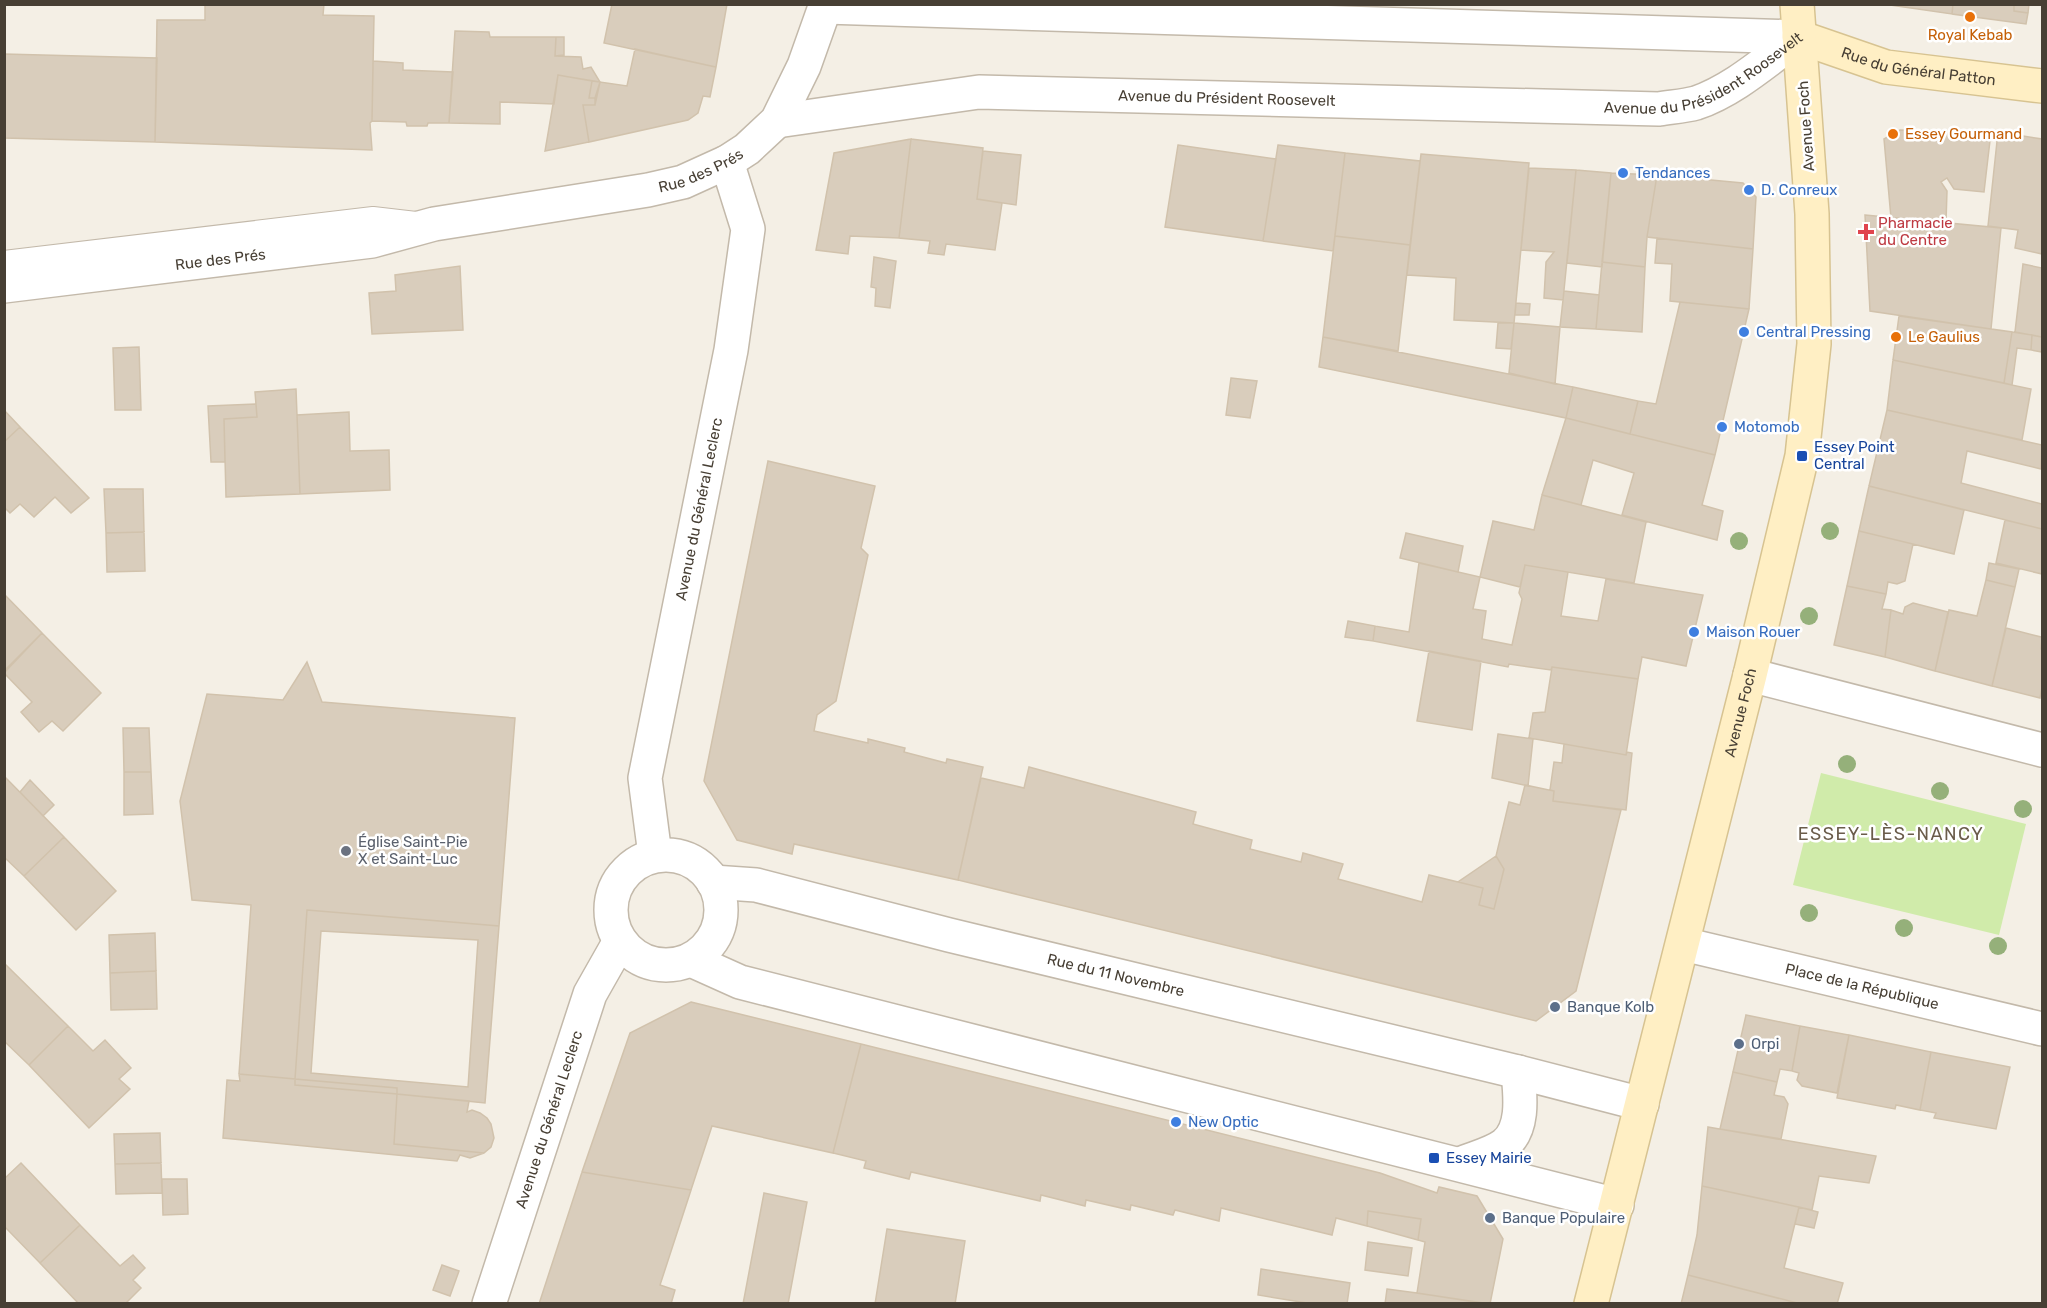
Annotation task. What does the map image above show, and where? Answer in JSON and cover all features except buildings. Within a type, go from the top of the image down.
[{"type":"street","name":"Avenue Foch","points":[[1591,1304],[1750,675],[1802,456],[1814,344],[1812,214],[1797,4]]},
{"type":"street","name":"Avenue du Président Roosevelt","points":[[825,6],[1799,37]]},
{"type":"street","points":[[777,121],[804,66],[825,6]]},
{"type":"street","name":"Avenue du Président Roosevelt","points":[[777,121],[979,92],[1659,109],[1694,103],[1713,96],[1799,37]]},
{"type":"street","name":"Rue du Général Patton","points":[[1799,37],[1886,68],[2043,86]]},
{"type":"street","name":"Rue des Prés","points":[[4,286],[372,241],[434,224],[648,190],[683,182],[727,162],[747,149],[777,121]]},
{"type":"street","name":"Avenue du Général Leclerc","points":[[655,855],[645,778],[731,350],[748,229],[727,162]]},
{"type":"street","points":[[1750,675],[2043,750]]},
{"type":"street","points":[[691,960],[704,949],[716,932],[721,908],[713,882],[700,867],[678,856],[655,855],[635,863],[618,880],[611,902],[611,920],[620,941],[641,959],[659,964],[691,960],[740,982],[1617,1205]]},
{"type":"street","name":"Rue du 11 Novembre","points":[[713,882],[756,885],[1642,1104]]},
{"type":"street","name":"Avenue du Général Leclerc","points":[[489,1304],[590,994],[620,941]]},
{"type":"street","name":"Place de la République","points":[[1683,944],[2043,1029]]},
{"type":"street","points":[[1460,1164],[1504,1145],[1512,1136],[1520,1116],[1518,1072]]},
{"type":"lane","name":"Rue des Prés","points":[[4,261],[372,217],[434,224]]},
{"type":"green space","points":[[1821,773],[2026,824],[1999,935],[1793,885]]},
{"type":"place","name":"Royal Kebab","points":[[1970,17]]},
{"type":"place","name":"Essey Gourmand","points":[[1893,134]]},
{"type":"place","name":"Tendances","points":[[1623,173]]},
{"type":"place","name":"D. Conreux","points":[[1749,190]]},
{"type":"place","name":"Pharmacie du Centre","points":[[1866,232]]},
{"type":"place","name":"Central Pressing","points":[[1744,332]]},
{"type":"place","name":"Le Gaulius","points":[[1896,337]]},
{"type":"place","name":"Motomob","points":[[1722,427]]},
{"type":"place","name":"Essey Point Central","points":[[1802,456]]},
{"type":"place","name":"Maison Rouer","points":[[1694,632]]},
{"type":"place","name":"Église Saint-Pie X et Saint-Luc","points":[[346,851]]},
{"type":"place","name":"Banque Kolb","points":[[1555,1007]]},
{"type":"place","name":"Orpi","points":[[1739,1044]]},
{"type":"place","name":"New Optic","points":[[1176,1122]]},
{"type":"place","name":"Essey Mairie","points":[[1434,1158]]},
{"type":"place","name":"Banque Populaire","points":[[1490,1218]]},
{"type":"district","name":"ESSEY-LÈS-NANCY","points":[[1891,834]]}]
